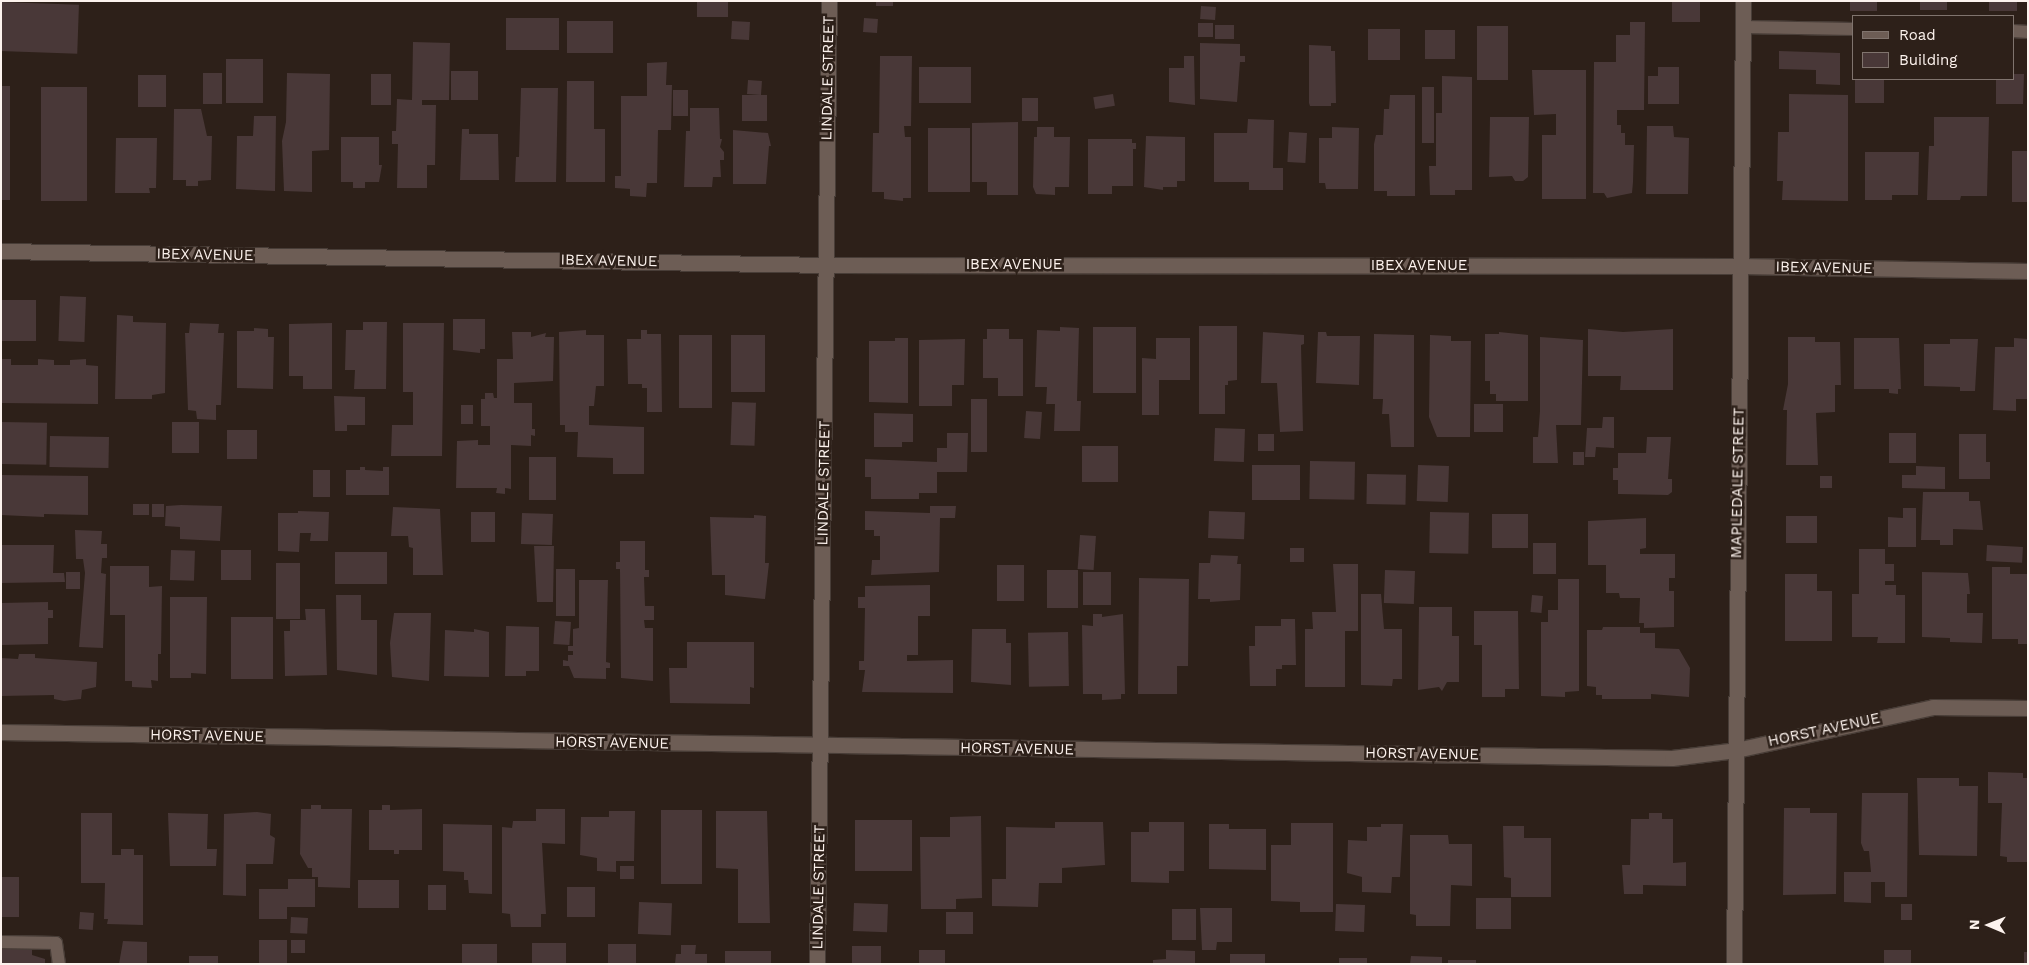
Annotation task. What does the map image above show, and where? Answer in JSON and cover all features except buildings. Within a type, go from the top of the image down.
[{"type":"street","name":"LINDALE STREET","points":[[817,964],[822,746],[829,1]]},
{"type":"street","name":"MAPLEDALE STREET","points":[[1734,964],[1743,1]]},
{"type":"street","name":"IBEX AVENUE","points":[[1,251],[826,265],[1741,266],[2028,272]]},
{"type":"street","name":"HORST AVENUE","points":[[1,732],[1672,758],[1736,750],[1933,707],[2028,708]]},
{"type":"lane","points":[[1743,27],[1852,29]]},
{"type":"lane","points":[[2014,31],[2028,32]]},
{"type":"lane","points":[[1,942],[56,943],[59,964]]}]
